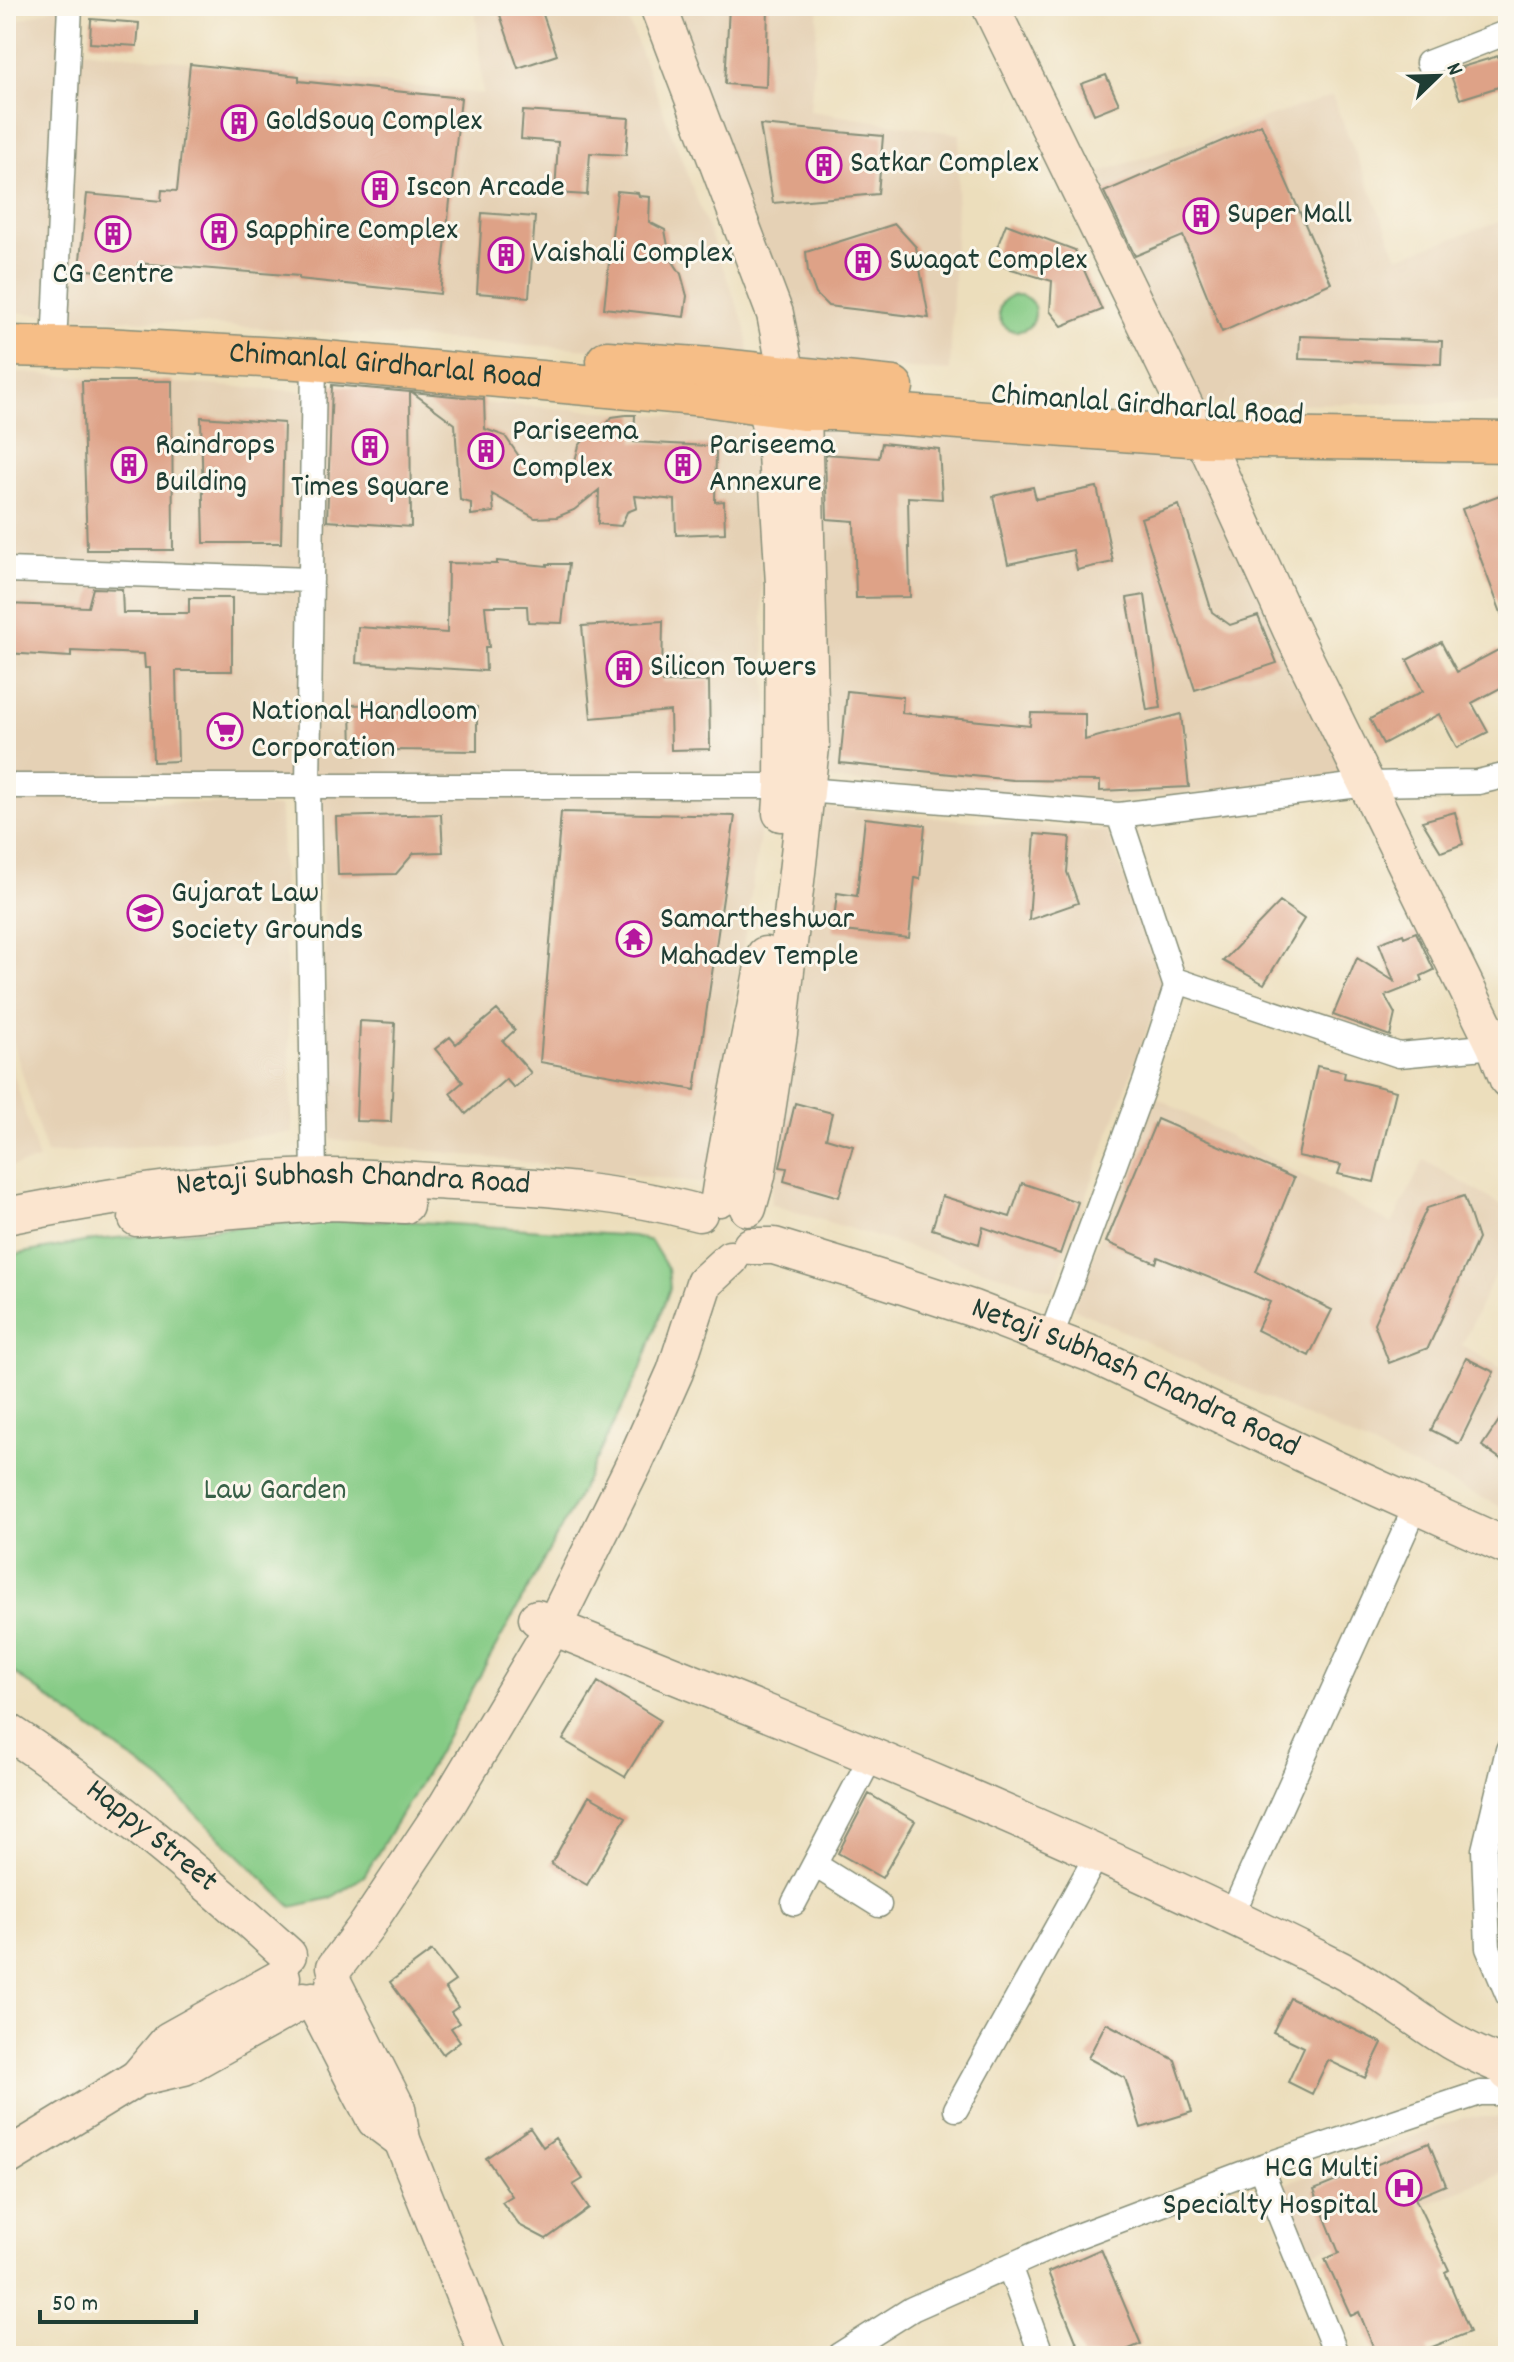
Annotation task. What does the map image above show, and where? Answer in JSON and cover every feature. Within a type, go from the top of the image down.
[{"type":"main road","points":[[639,6],[693,146],[780,391]]},
{"type":"main road","points":[[6,2158],[137,2078],[184,2067],[311,1976],[367,1925],[447,1805],[635,1462],[669,1385],[725,1229],[727,1141],[753,1027],[794,788],[811,747],[775,314],[658,6]]},
{"type":"main road","points":[[990,6],[1196,424],[1291,630],[1367,784],[1497,1032],[1508,1080]]},
{"type":"main road","name":"Chimanlal Girdharlal Road","points":[[6,324],[333,338],[549,358],[712,368],[851,411],[1196,424],[1508,442]]},
{"type":"main road","name":"Chimanlal Girdharlal Road","points":[[6,346],[105,348],[314,360],[705,396],[780,391]]},
{"type":"main road","name":"Chimanlal Girdharlal Road","points":[[1196,424],[1349,419],[1508,420]]},
{"type":"main road","name":"Netaji Subhash Chandra Road","points":[[6,1216],[70,1204],[221,1184],[314,1178],[505,1185],[648,1199],[774,1246],[971,1308],[1094,1355],[1508,1547]]},
{"type":"main road","name":"Netaji Subhash Chandra Road","points":[[6,1238],[75,1224],[333,1202],[507,1209],[646,1222],[676,1228],[725,1229],[888,1260],[1102,1336],[1339,1450],[1508,1526]]},
{"type":"main road","points":[[545,1623],[765,1711],[1097,1855],[1231,1917],[1343,1971],[1454,2043],[1505,2067],[1508,2073]]},
{"type":"main road","name":"Happy Street","points":[[6,1730],[138,1825],[218,1891],[311,1976]]},
{"type":"main road","points":[[311,1976],[397,2108],[402,2140],[488,2356]]},
{"type":"street","points":[[55,325],[70,6]]},
{"type":"street","points":[[1428,63],[1508,32]]},
{"type":"street","points":[[314,360],[308,786],[314,1178]]},
{"type":"street","points":[[6,570],[311,580]]},
{"type":"street","points":[[6,786],[794,788],[1119,815],[1367,784],[1478,782],[1508,775]]},
{"type":"street","points":[[1057,1320],[1145,1082],[1172,1000],[1175,980],[1119,815]]},
{"type":"street","points":[[1175,980],[1399,1055],[1497,1032]]},
{"type":"street","points":[[1231,1917],[1416,1506]]},
{"type":"street","points":[[1508,1750],[1484,1850],[1488,1948],[1508,1995]]},
{"type":"street","points":[[794,1903],[871,1757]]},
{"type":"street","points":[[956,2109],[1097,1855]]},
{"type":"street","points":[[815,1865],[879,1905]]},
{"type":"street","points":[[838,2356],[912,2309],[1072,2238],[1260,2167],[1480,2093],[1508,2093]]},
{"type":"street","points":[[1260,2167],[1337,2356]]},
{"type":"street","points":[[1009,2266],[1042,2356]]},
{"type":"shaded area","points":[[60,6],[62,48],[483,94],[475,6],[623,6],[745,325],[750,359],[6,312],[6,25]]},
{"type":"shaded area","points":[[655,6],[819,6],[810,111],[960,134],[950,371],[798,363]]},
{"type":"shaded area","points":[[1332,96],[1398,257],[1508,219],[1508,403],[1190,404],[1079,179]]},
{"type":"shaded area","points":[[6,372],[754,421],[770,769],[707,1184],[331,1139],[320,800],[6,783]]},
{"type":"shaded area","points":[[812,425],[1195,449],[1349,774],[1111,802],[822,779]]},
{"type":"shaded area","name":"Gujarat Law Society Grounds","points":[[6,797],[280,807],[293,1133],[46,1154],[6,1018]]},
{"type":"shaded area","points":[[824,808],[1108,832],[1163,986],[1052,1291],[770,1204]]},
{"type":"shaded area","points":[[6,1049],[39,1160],[6,1168]]},
{"type":"shaded area","points":[[1154,1096],[1392,1224],[1424,1160],[1508,1209],[1508,1246],[1462,1345],[1508,1372],[1508,1497],[1502,1507],[1073,1308]]},
{"type":"shaded area","points":[[1464,2117],[1502,2117],[1508,2131],[1508,2170],[1310,2254],[1282,2185]]},
{"type":"green space","points":[[1017,295],[1030,300],[1035,313],[1030,326],[1017,331],[1004,326],[999,313],[1004,300]]},
{"type":"green space","name":"Law Garden","points":[[391,1220],[633,1236],[651,1241],[668,1269],[670,1288],[640,1371],[571,1510],[431,1765],[364,1876],[331,1898],[292,1907],[162,1781],[6,1667],[6,1256],[95,1240],[277,1223]]},
{"type":"building","points":[[497,6],[540,6],[557,55],[518,68]]},
{"type":"building","points":[[729,6],[768,6],[766,87],[725,84]]},
{"type":"building","points":[[91,19],[139,23],[137,46],[90,43]]},
{"type":"building","points":[[1498,56],[1508,84],[1460,99],[1449,71]]},
{"type":"building","points":[[190,64],[299,76],[299,81],[461,98],[440,294],[299,279],[299,276],[138,263],[137,275],[79,269],[87,194],[161,201],[162,190],[177,191]]},
{"type":"building","points":[[1106,75],[1119,104],[1094,114],[1081,84]]},
{"type":"building","points":[[523,111],[629,118],[626,155],[590,153],[587,195],[555,193],[558,142],[521,139]]},
{"type":"building","name":"Super Mall","points":[[1261,124],[1331,283],[1222,332],[1183,236],[1135,256],[1104,192]]},
{"type":"building","name":"Satkar Complex","points":[[760,125],[883,136],[878,194],[773,203]]},
{"type":"building","points":[[617,191],[650,197],[649,222],[665,230],[670,257],[681,274],[687,296],[684,317],[604,308]]},
{"type":"building","name":"Vaishali Complex","points":[[482,213],[535,217],[529,297],[477,293]]},
{"type":"building","name":"Swagat Complex","points":[[895,224],[916,247],[929,318],[828,306],[816,294],[808,272],[806,252]]},
{"type":"building","points":[[1006,224],[1075,250],[1102,310],[1062,326],[1050,311],[1052,281],[991,263]]},
{"type":"building","points":[[1300,336],[1442,341],[1441,364],[1299,359]]},
{"type":"building","name":"Raindrops Building","points":[[82,381],[172,381],[173,550],[87,550]]},
{"type":"building","name":"Times Square","points":[[332,385],[410,392],[411,527],[327,521]]},
{"type":"building","name":"Pariseema Complex","points":[[412,392],[484,399],[485,429],[505,436],[523,462],[550,460],[573,468],[579,446],[586,437],[606,425],[612,417],[626,415],[635,415],[634,442],[709,446],[716,452],[715,502],[724,501],[725,533],[676,535],[675,500],[635,496],[637,508],[627,512],[621,526],[598,524],[599,490],[574,510],[557,517],[535,518],[492,494],[494,512],[471,515],[471,503],[460,500],[455,424]]},
{"type":"building","points":[[201,417],[284,423],[281,543],[204,543]]},
{"type":"building","points":[[882,443],[939,449],[942,499],[908,497],[910,597],[856,598],[854,521],[827,519],[825,454],[879,458]]},
{"type":"building","points":[[1033,487],[1036,499],[1097,487],[1113,562],[1077,570],[1073,550],[1008,564],[993,496]]},
{"type":"building","points":[[1508,492],[1508,626],[1506,626],[1462,509]]},
{"type":"building","points":[[1179,505],[1212,612],[1230,625],[1258,616],[1277,663],[1195,690],[1141,518]]},
{"type":"building","points":[[497,561],[547,566],[569,564],[562,623],[528,622],[527,606],[485,606],[489,647],[485,647],[486,671],[356,663],[358,627],[447,633],[448,563],[497,564]]},
{"type":"building","points":[[93,588],[122,589],[123,613],[189,613],[189,598],[232,598],[232,671],[176,671],[178,761],[153,762],[150,668],[145,668],[144,654],[71,651],[71,657],[6,653],[6,604],[88,607]]},
{"type":"building","points":[[1145,595],[1161,708],[1147,710],[1127,598]]},
{"type":"building","name":"Silicon Towers","points":[[663,621],[662,682],[709,681],[710,749],[671,750],[670,711],[591,718],[582,626]]},
{"type":"building","points":[[1441,642],[1457,672],[1498,650],[1508,669],[1508,684],[1472,703],[1488,732],[1457,748],[1439,714],[1383,744],[1370,719],[1423,691],[1407,660]]},
{"type":"building","points":[[847,691],[903,697],[902,713],[1030,726],[1031,713],[1085,714],[1085,740],[1181,714],[1189,787],[1100,791],[1100,781],[1013,780],[840,763]]},
{"type":"building","points":[[351,705],[477,707],[477,751],[391,750],[391,754],[352,755]]},
{"type":"building","name":"Samartheshwar Mahadev Temple","points":[[561,812],[735,816],[695,1090],[540,1062]]},
{"type":"building","points":[[1455,812],[1463,844],[1441,852],[1422,821]]},
{"type":"building","points":[[441,814],[443,852],[414,853],[396,874],[338,875],[336,817]]},
{"type":"building","points":[[865,818],[925,825],[920,879],[915,878],[909,938],[833,930],[837,893],[857,896]]},
{"type":"building","points":[[1035,834],[1070,837],[1067,872],[1078,903],[1029,920]]},
{"type":"building","points":[[1280,902],[1304,919],[1264,984],[1223,961]]},
{"type":"building","points":[[1416,932],[1434,970],[1421,976],[1423,981],[1385,996],[1395,1014],[1390,1036],[1333,1015],[1357,958],[1394,981],[1379,943]]},
{"type":"building","points":[[497,1010],[515,1030],[503,1041],[531,1073],[514,1088],[506,1079],[466,1114],[450,1093],[463,1082],[435,1049],[450,1037],[456,1044]]},
{"type":"building","points":[[360,1021],[395,1023],[391,1122],[356,1121]]},
{"type":"building","points":[[1317,1066],[1345,1072],[1344,1078],[1396,1091],[1374,1182],[1338,1174],[1341,1165],[1298,1156]]},
{"type":"building","points":[[795,1103],[832,1113],[826,1138],[853,1146],[839,1197],[784,1181],[787,1168],[780,1167]]},
{"type":"building","points":[[1157,1119],[1294,1178],[1256,1272],[1332,1310],[1309,1356],[1257,1330],[1270,1302],[1158,1257],[1156,1263],[1106,1242]]},
{"type":"building","points":[[1022,1183],[1078,1202],[1060,1254],[983,1227],[979,1244],[932,1229],[942,1196],[1010,1217]]},
{"type":"building","points":[[1464,1196],[1478,1239],[1428,1348],[1389,1363],[1374,1323],[1427,1208]]},
{"type":"building","points":[[1466,1358],[1494,1372],[1459,1444],[1431,1430]]},
{"type":"building","points":[[1508,1407],[1508,1464],[1482,1446]]},
{"type":"building","points":[[598,1682],[660,1720],[625,1777],[563,1740]]},
{"type":"building","points":[[869,1794],[915,1821],[882,1878],[838,1853]]},
{"type":"building","points":[[589,1796],[626,1817],[587,1885],[551,1864]]},
{"type":"building","points":[[432,1951],[455,1981],[445,1988],[458,2007],[451,2012],[459,2023],[451,2028],[460,2041],[443,2054],[390,1982]]},
{"type":"building","points":[[1290,1998],[1382,2043],[1365,2078],[1328,2060],[1312,2094],[1288,2082],[1304,2047],[1273,2032]]},
{"type":"building","points":[[1106,2023],[1175,2060],[1192,2112],[1141,2128],[1125,2078],[1088,2058]]},
{"type":"building","points":[[530,2128],[543,2147],[555,2138],[583,2179],[573,2185],[589,2208],[546,2239],[519,2225],[502,2202],[512,2196],[486,2158]]},
{"type":"building","points":[[1429,2143],[1446,2185],[1415,2198],[1449,2270],[1445,2272],[1470,2332],[1427,2349],[1430,2356],[1377,2356],[1359,2312],[1351,2316],[1325,2259],[1339,2253],[1314,2190]]},
{"type":"building","points":[[1101,2249],[1141,2344],[1112,2356],[1082,2356],[1048,2272]]},
{"type":"place","name":"GoldSouq Complex","points":[[239,123]]},
{"type":"place","name":"Satkar Complex","points":[[824,165]]},
{"type":"place","name":"Iscon Arcade","points":[[380,189]]},
{"type":"place","name":"Super Mall","points":[[1201,216]]},
{"type":"place","name":"Sapphire Complex","points":[[219,232]]},
{"type":"place","name":"CG Centre","points":[[113,234]]},
{"type":"place","name":"Vaishali Complex","points":[[506,255]]},
{"type":"place","name":"Swagat Complex","points":[[863,262]]},
{"type":"place","name":"Times Square","points":[[370,447]]},
{"type":"place","name":"Pariseema Complex","points":[[486,451]]},
{"type":"place","name":"Raindrops Building","points":[[129,465]]},
{"type":"place","name":"Pariseema Annexure","points":[[683,465]]},
{"type":"place","name":"Silicon Towers","points":[[624,669]]},
{"type":"place","name":"National Handloom Corporation","points":[[225,731]]},
{"type":"place","name":"Gujarat Law Society Grounds","points":[[145,913]]},
{"type":"place","name":"Samartheshwar Mahadev Temple","points":[[634,939]]},
{"type":"place","name":"HCG Multi Specialty Hospital","points":[[1404,2188]]}]
